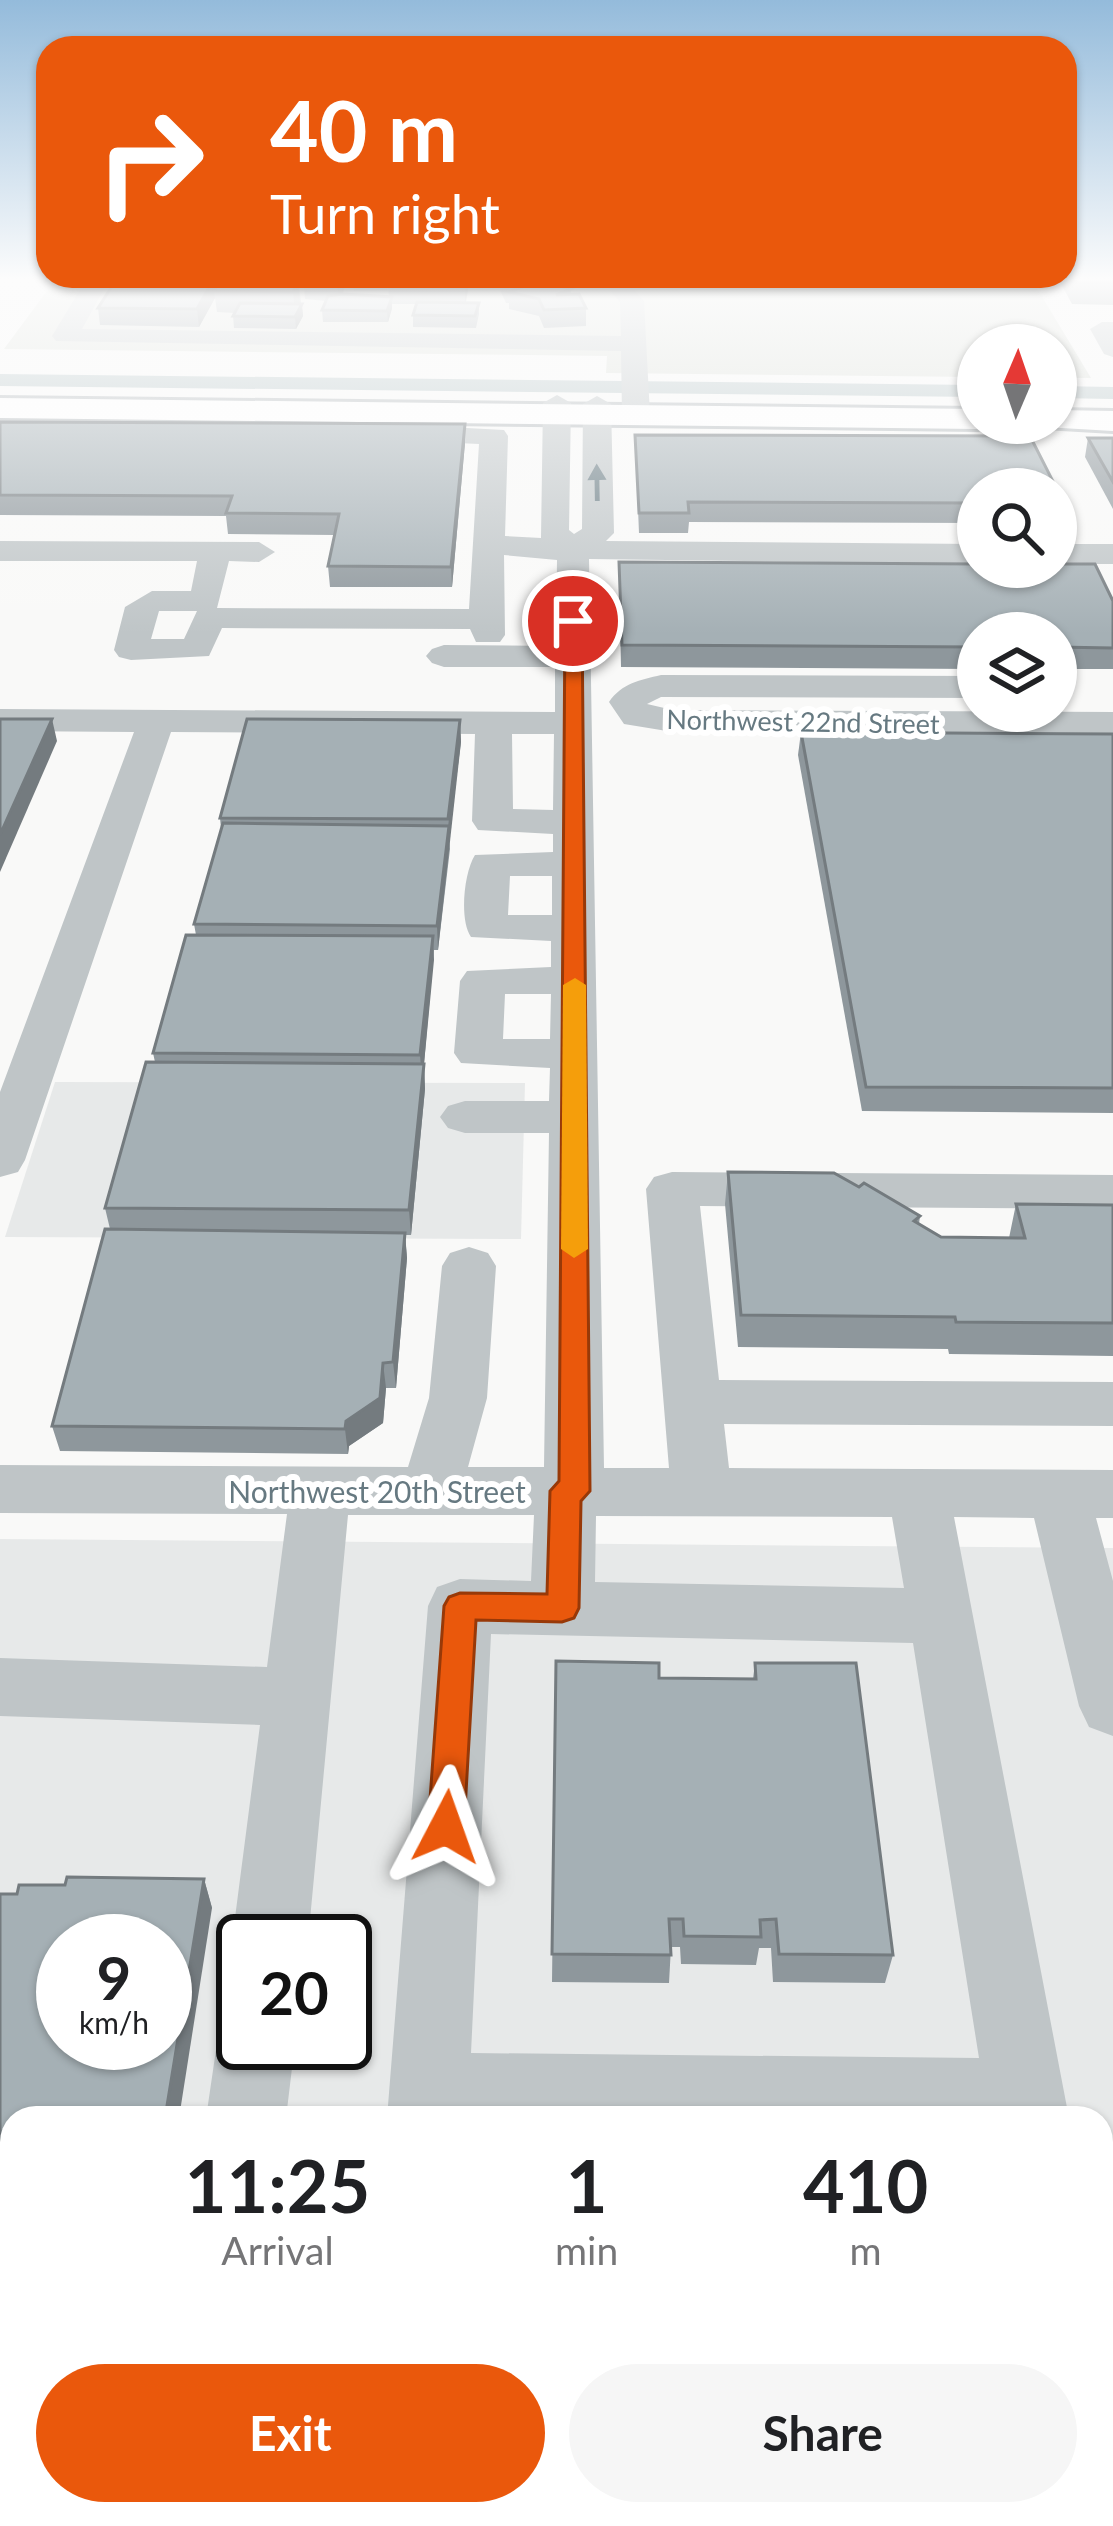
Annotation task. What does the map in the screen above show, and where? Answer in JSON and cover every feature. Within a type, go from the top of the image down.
[{"type":"main road","points":[[16,398],[317,414]]},
{"type":"main road","points":[[0,408],[74,419],[597,409],[637,399],[829,422],[957,419]]},
{"type":"main road","points":[[1077,409],[1113,410]]},
{"type":"main road","points":[[829,422],[957,410]]},
{"type":"main road","points":[[1077,420],[1113,421]]},
{"type":"street","points":[[557,409],[554,533],[573,548]]},
{"type":"street","points":[[573,548],[598,533],[597,409]]},
{"type":"street","points":[[214,552],[207,610],[486,627],[491,434],[317,414]]},
{"type":"street","points":[[0,429],[74,419]]},
{"type":"street","points":[[562,1608],[570,1491],[575,1117],[573,548]]},
{"type":"street","points":[[490,550],[957,554]]},
{"type":"street","points":[[0,551],[259,552]]},
{"type":"street","points":[[1077,554],[1113,554]]},
{"type":"street","points":[[405,656],[574,657]]},
{"type":"street","name":"Northwest 22nd Street","points":[[957,688],[661,686],[628,700],[628,709],[637,716],[673,721],[957,722]]},
{"type":"street","points":[[1077,688],[1113,688]]},
{"type":"street","points":[[0,719],[574,723]]},
{"type":"street","points":[[0,1160],[158,720]]},
{"type":"street","points":[[492,723],[496,755],[492,821],[574,843]]},
{"type":"street","name":"Northwest 22nd Street","points":[[1077,723],[1113,723]]},
{"type":"street","points":[[574,843],[490,864],[486,928],[576,928]]},
{"type":"street","points":[[574,1054],[478,1053],[483,981],[575,980]]},
{"type":"street","points":[[465,1117],[575,1117]]},
{"type":"street","points":[[701,1491],[672,1189],[1113,1192]]},
{"type":"street","points":[[430,1492],[458,1398],[469,1266]]},
{"type":"street","points":[[692,1402],[1113,1404]]},
{"type":"street","name":"Northwest 20th Street","points":[[0,1489],[1086,1494]]},
{"type":"street","points":[[273,1914],[320,1492]]},
{"type":"street","points":[[920,1492],[1026,2106]]},
{"type":"street","points":[[1086,1494],[1113,1706]]},
{"type":"street","points":[[578,2106],[428,2105],[460,1606],[940,1616]]},
{"type":"street","points":[[0,1687],[297,1697]]},
{"type":"street","points":[[248,2106],[252,2070]]},
{"type":"shaded area","points":[[55,1082],[525,1083],[521,1239],[5,1237]]},
{"type":"shaded area","points":[[0,1539],[1113,1548],[1113,2106],[0,2106]]},
{"type":"building","points":[[0,422],[465,424],[451,567],[328,566],[339,514],[226,513],[232,496],[0,495]]},
{"type":"building","points":[[635,435],[957,436],[957,444],[1034,444],[1046,468],[957,468],[957,503],[688,502],[689,513],[639,513]]},
{"type":"building","points":[[1088,438],[1113,438],[1113,482]]},
{"type":"building","points":[[619,562],[957,564],[957,588],[1077,588],[1077,564],[1095,564],[1113,601],[1113,648],[1077,647],[1077,612],[957,612],[957,647],[622,645]]},
{"type":"building","points":[[0,719],[52,719],[0,835]]},
{"type":"building","points":[[247,719],[460,720],[448,819],[220,818]]},
{"type":"building","points":[[801,732],[1113,734],[1113,1088],[866,1087]]},
{"type":"building","points":[[223,823],[449,826],[437,926],[194,924]]},
{"type":"building","points":[[186,935],[433,936],[420,1055],[153,1053]]},
{"type":"building","points":[[146,1062],[424,1064],[409,1210],[105,1208]]},
{"type":"building","points":[[728,1172],[834,1173],[859,1187],[864,1183],[920,1216],[914,1221],[941,1237],[1025,1238],[1016,1204],[1113,1205],[1113,1323],[741,1315]]},
{"type":"building","points":[[105,1229],[405,1233],[393,1362],[383,1363],[380,1398],[346,1421],[345,1429],[52,1426]]},
{"type":"building","points":[[556,1661],[659,1663],[659,1678],[756,1679],[755,1663],[856,1663],[893,1955],[779,1954],[776,1919],[760,1920],[761,1937],[684,1936],[683,1919],[669,1919],[671,1955],[552,1954]]},
{"type":"building","points":[[67,1877],[204,1879],[192,1953],[192,1914],[36,1914],[36,2070],[173,2070],[167,2106],[0,2106],[0,1894],[17,1894],[19,1885],[65,1885]]},
{"type":"slow traffic","points":[[574,1249],[575,985]]},
{"type":"route","points":[[446,1827],[460,1606],[562,1608],[566,1491],[574,1491],[573,621]]}]
